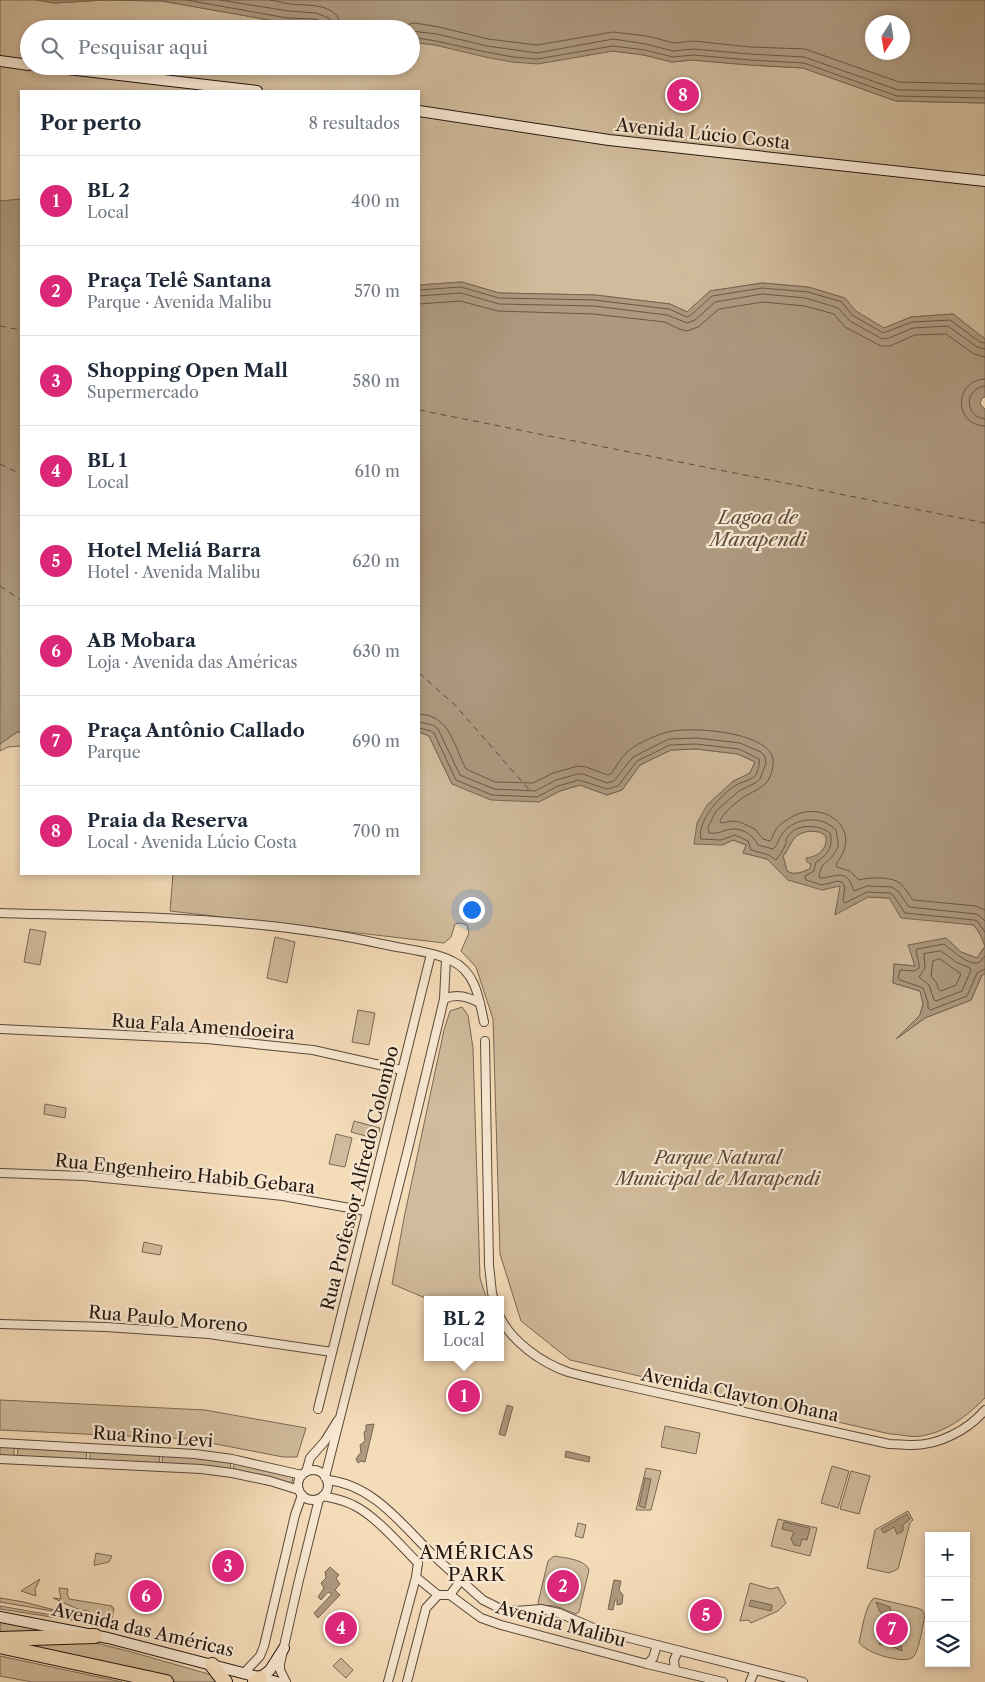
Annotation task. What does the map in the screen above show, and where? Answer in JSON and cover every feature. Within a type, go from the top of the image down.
[{"type":"highway","points":[[0,1639],[95,1636]]},
{"type":"highway","points":[[0,1646],[166,1682]]},
{"type":"highway","points":[[212,1665],[226,1682]]},
{"type":"main road","points":[[0,61],[20,64]]},
{"type":"main road","points":[[119,75],[248,90]]},
{"type":"main road","name":"Avenida Lúcio Costa","points":[[420,111],[609,140],[985,181]]},
{"type":"main road","name":"Avenida das Américas","points":[[0,1617],[95,1636],[212,1665],[253,1678],[277,1682]]},
{"type":"main road","points":[[253,1678],[270,1670],[284,1648]]},
{"type":"street","points":[[0,913],[138,916],[252,924],[361,939],[431,954],[452,961],[460,966],[473,981],[484,1022]]},
{"type":"street","name":"Rua Professor Alfredo Colombo","points":[[318,1409],[431,954]]},
{"type":"street","points":[[286,1682],[280,1670],[298,1584],[321,1497],[327,1490],[326,1478],[444,999],[446,959]]},
{"type":"street","points":[[444,999],[450,996],[464,996],[480,1003]]},
{"type":"street","name":"Rua Fala Amendoeira","points":[[0,1029],[206,1040],[294,1048],[313,1050],[402,1070]]},
{"type":"street","points":[[485,1040],[489,1265],[493,1296]]},
{"type":"street","name":"Rua Engenheiro Habib Gebara","points":[[0,1173],[84,1176],[283,1196],[366,1211]]},
{"type":"street","name":"Avenida Clayton Ohana","points":[[504,1323],[512,1336],[534,1355],[566,1371],[889,1444],[914,1445],[938,1441],[959,1432],[985,1410]]},
{"type":"street","name":"Rua Paulo Moreno","points":[[0,1324],[106,1327],[209,1334],[332,1352]]},
{"type":"street","points":[[253,1678],[264,1646],[300,1493],[298,1482],[304,1474],[310,1458],[325,1441],[342,1412]]},
{"type":"street","name":"Rua Rino Levi","points":[[0,1443],[195,1454],[232,1459],[304,1474]]},
{"type":"street","name":"Rua Rino Levi","points":[[0,1459],[201,1469],[270,1481],[300,1493]]},
{"type":"street","points":[[304,1474],[317,1471],[326,1478]]},
{"type":"street","name":"Avenida Malibu","points":[[326,1478],[349,1484],[380,1502],[430,1552],[483,1600],[499,1608],[515,1611],[541,1609],[558,1613],[598,1630],[803,1682]]},
{"type":"street","points":[[300,1493],[309,1500],[321,1497],[342,1500],[354,1505],[386,1531],[418,1563]]},
{"type":"street","points":[[388,1682],[418,1563],[430,1552]]},
{"type":"street","points":[[416,1577],[438,1595]]},
{"type":"street","points":[[407,1682],[426,1608],[438,1595],[450,1594],[461,1580]]},
{"type":"street","name":"Avenida Malibu","points":[[450,1594],[473,1613],[488,1620],[647,1664],[723,1682]]},
{"type":"street","points":[[647,1664],[655,1655],[657,1645]]},
{"type":"street","points":[[675,1670],[674,1662],[678,1651]]},
{"type":"street","points":[[750,1682],[755,1670]]},
{"type":"green space","points":[[0,0],[37,0],[54,3],[104,0],[162,1],[269,20],[20,20],[20,75],[420,75],[420,43],[580,56],[613,51],[644,55],[672,62],[693,60],[803,68],[896,101],[985,103],[985,339],[953,314],[911,317],[884,328],[855,311],[845,298],[808,287],[762,283],[710,291],[687,312],[670,304],[595,295],[499,293],[462,282],[420,285],[420,90],[20,90],[20,199],[0,201]]},
{"type":"green space","points":[[17,732],[20,732],[20,746],[8,747],[0,751],[0,744]]},
{"type":"green space","name":"Parque Natural Municipal de Marapendi","points":[[420,732],[429,736],[452,784],[542,800],[560,791],[580,785],[607,795],[622,790],[640,765],[671,750],[696,749],[738,754],[755,762],[750,773],[732,782],[722,845],[733,840],[746,845],[743,853],[767,859],[788,880],[841,886],[835,914],[868,897],[889,898],[974,925],[985,946],[977,958],[961,952],[946,938],[909,946],[915,966],[894,964],[893,983],[920,991],[923,1004],[920,1015],[900,1036],[925,1018],[971,1000],[982,975],[985,974],[985,1398],[971,1411],[948,1427],[930,1434],[914,1437],[890,1434],[570,1360],[521,1321],[500,1254],[493,1019],[476,967],[461,951],[469,933],[467,925],[455,924],[451,937],[444,943],[170,911],[173,875],[420,875]]},
{"type":"green space","points":[[809,831],[820,832],[826,836],[824,848],[818,854],[806,858],[811,864],[810,869],[796,873],[787,871],[783,856],[798,835]]},
{"type":"green space","points":[[30,929],[46,932],[40,965],[24,962]]},
{"type":"green space","points":[[275,937],[295,942],[287,983],[267,978]]},
{"type":"green space","points":[[462,1007],[468,1015],[473,1048],[480,1278],[486,1296],[424,1297],[392,1284],[404,1218],[444,1030],[450,1011]]},
{"type":"green space","points":[[358,1010],[375,1013],[369,1045],[352,1042]]},
{"type":"green space","points":[[45,1104],[66,1108],[65,1118],[44,1114]]},
{"type":"green space","points":[[354,1121],[380,1128],[377,1139],[351,1132]]},
{"type":"green space","points":[[336,1134],[352,1138],[345,1167],[329,1164]]},
{"type":"green space","points":[[144,1242],[162,1246],[160,1255],[142,1252]]},
{"type":"green space","points":[[0,1400],[205,1410],[306,1428],[297,1457],[283,1457],[190,1439],[0,1430]]},
{"type":"green space","points":[[665,1426],[700,1433],[696,1454],[661,1447]]},
{"type":"green space","points":[[0,1446],[14,1447],[14,1457],[0,1456]]},
{"type":"green space","points":[[18,1448],[87,1451],[86,1460],[17,1457]]},
{"type":"green space","points":[[90,1450],[160,1453],[159,1463],[90,1460]]},
{"type":"green space","points":[[163,1454],[231,1462],[230,1471],[162,1463]]},
{"type":"green space","points":[[234,1463],[292,1476],[293,1480],[290,1484],[233,1472]]},
{"type":"green space","points":[[832,1466],[849,1471],[838,1508],[821,1503]]},
{"type":"green space","points":[[646,1468],[661,1471],[651,1510],[636,1510]]},
{"type":"green space","points":[[851,1471],[870,1476],[859,1514],[840,1509]]},
{"type":"green space","points":[[908,1511],[913,1520],[910,1523],[898,1569],[889,1573],[867,1568],[875,1530]]},
{"type":"green space","points":[[778,1519],[817,1528],[810,1556],[771,1546]]},
{"type":"green space","points":[[578,1523],[586,1525],[583,1538],[575,1536]]},
{"type":"green space","points":[[96,1553],[112,1556],[109,1562],[94,1565]]},
{"type":"green space","points":[[554,1556],[579,1561],[587,1566],[589,1570],[579,1612],[576,1614],[556,1606],[539,1605],[538,1603],[548,1561]]},
{"type":"green space","points":[[40,1579],[35,1589],[36,1596],[21,1591]]},
{"type":"green space","points":[[750,1583],[771,1589],[778,1587],[786,1603],[778,1611],[751,1623],[748,1620],[740,1621]]},
{"type":"green space","points":[[59,1588],[68,1589],[69,1599],[112,1606],[114,1608],[111,1623],[86,1610],[82,1611],[53,1598],[61,1599]]},
{"type":"green space","points":[[0,1598],[24,1602],[70,1614],[0,1602]]},
{"type":"green space","points":[[874,1598],[922,1610],[925,1615],[919,1644],[913,1657],[902,1660],[885,1657],[868,1650],[859,1642],[866,1612]]},
{"type":"green space","points":[[0,1606],[79,1620],[84,1618],[86,1621],[0,1609]]},
{"type":"green space","points":[[0,1622],[59,1631],[0,1636]]},
{"type":"green space","points":[[79,1639],[212,1675],[221,1682],[177,1682],[12,1644]]},
{"type":"green space","points":[[0,1656],[122,1682],[32,1682],[0,1676]]},
{"type":"green space","points":[[341,1658],[353,1670],[346,1678],[333,1666]]},
{"type":"water","points":[[37,0],[104,0],[54,3]]},
{"type":"water","points":[[104,0],[985,0],[985,103],[896,101],[803,68],[693,60],[672,62],[644,55],[613,51],[538,64],[512,62],[420,43],[420,20],[269,20],[162,1]]},
{"type":"water","points":[[20,199],[20,732],[17,732],[0,744],[0,201]]},
{"type":"water","name":"Lagoa de Marapendi","points":[[462,282],[499,293],[595,295],[670,304],[687,312],[710,291],[762,283],[808,287],[845,298],[856,311],[884,328],[911,317],[953,314],[985,339],[985,397],[982,398],[980,404],[985,409],[985,946],[974,925],[901,918],[889,898],[868,897],[835,915],[840,886],[822,890],[788,880],[767,859],[743,853],[746,845],[733,840],[722,845],[694,844],[697,823],[707,805],[732,782],[750,773],[755,762],[738,754],[696,749],[671,750],[640,765],[622,790],[607,795],[580,785],[560,791],[539,802],[491,800],[452,784],[429,736],[420,732],[420,285]],"holes":[[[809,831],[820,832],[826,836],[825,845],[821,852],[806,858],[807,862],[811,864],[810,869],[795,873],[787,871],[783,856],[798,835]]]},
{"type":"water","points":[[946,938],[961,952],[977,958],[985,947],[985,974],[982,975],[971,1000],[925,1018],[896,1039],[920,1015],[923,1004],[920,991],[893,983],[894,964],[915,966],[908,945]]},
{"type":"water","points":[[507,1405],[513,1407],[505,1436],[499,1434]]},
{"type":"water","points":[[374,1424],[365,1462],[361,1461],[358,1463],[356,1459],[361,1452],[360,1445],[365,1441],[364,1432],[366,1431],[366,1425]]},
{"type":"water","points":[[566,1451],[590,1457],[589,1462],[565,1457]]},
{"type":"water","points":[[645,1478],[651,1479],[645,1508],[639,1506]]},
{"type":"water","points":[[907,1514],[910,1519],[903,1525],[903,1531],[897,1534],[894,1527],[884,1533],[881,1529]]},
{"type":"water","points":[[784,1522],[810,1528],[807,1540],[802,1539],[800,1546],[794,1545],[791,1539],[794,1532],[782,1529]]},
{"type":"water","points":[[330,1567],[339,1575],[336,1578],[340,1584],[335,1590],[340,1595],[318,1618],[314,1613],[332,1594],[328,1592],[321,1600],[318,1597],[324,1588],[321,1583],[326,1578],[325,1572]]},
{"type":"water","points":[[614,1580],[621,1581],[619,1590],[623,1595],[622,1604],[617,1605],[617,1600],[615,1600],[613,1610],[608,1609]]},
{"type":"water","points":[[751,1600],[772,1605],[771,1611],[749,1606]]},
{"type":"water","points":[[876,1602],[890,1607],[890,1620],[902,1651],[889,1645],[879,1644],[882,1640],[891,1639],[892,1632],[886,1624],[885,1615],[880,1612]]},
{"type":"ferry route","points":[[0,326],[20,330]]},
{"type":"ferry route","points":[[420,410],[985,523]]},
{"type":"ferry route","points":[[0,464],[20,474]]},
{"type":"ferry route","points":[[0,586],[20,599]]},
{"type":"ferry route","points":[[420,674],[455,705],[531,792]]},
{"type":"place","name":"Praia da Reserva","points":[[683,95]]},
{"type":"place","name":"BL 2","points":[[464,1396]]},
{"type":"place","name":"Shopping Open Mall","points":[[228,1566]]},
{"type":"place","name":"Praça Telê Santana","points":[[563,1586]]},
{"type":"place","name":"AB Mobara","points":[[146,1596]]},
{"type":"place","name":"Hotel Meliá Barra","points":[[706,1615]]},
{"type":"place","name":"BL 1","points":[[341,1628]]},
{"type":"place","name":"Praça Antônio Callado","points":[[892,1629]]},
{"type":"district","name":"AMÉRICAS PARK","points":[[477,1563]]}]
